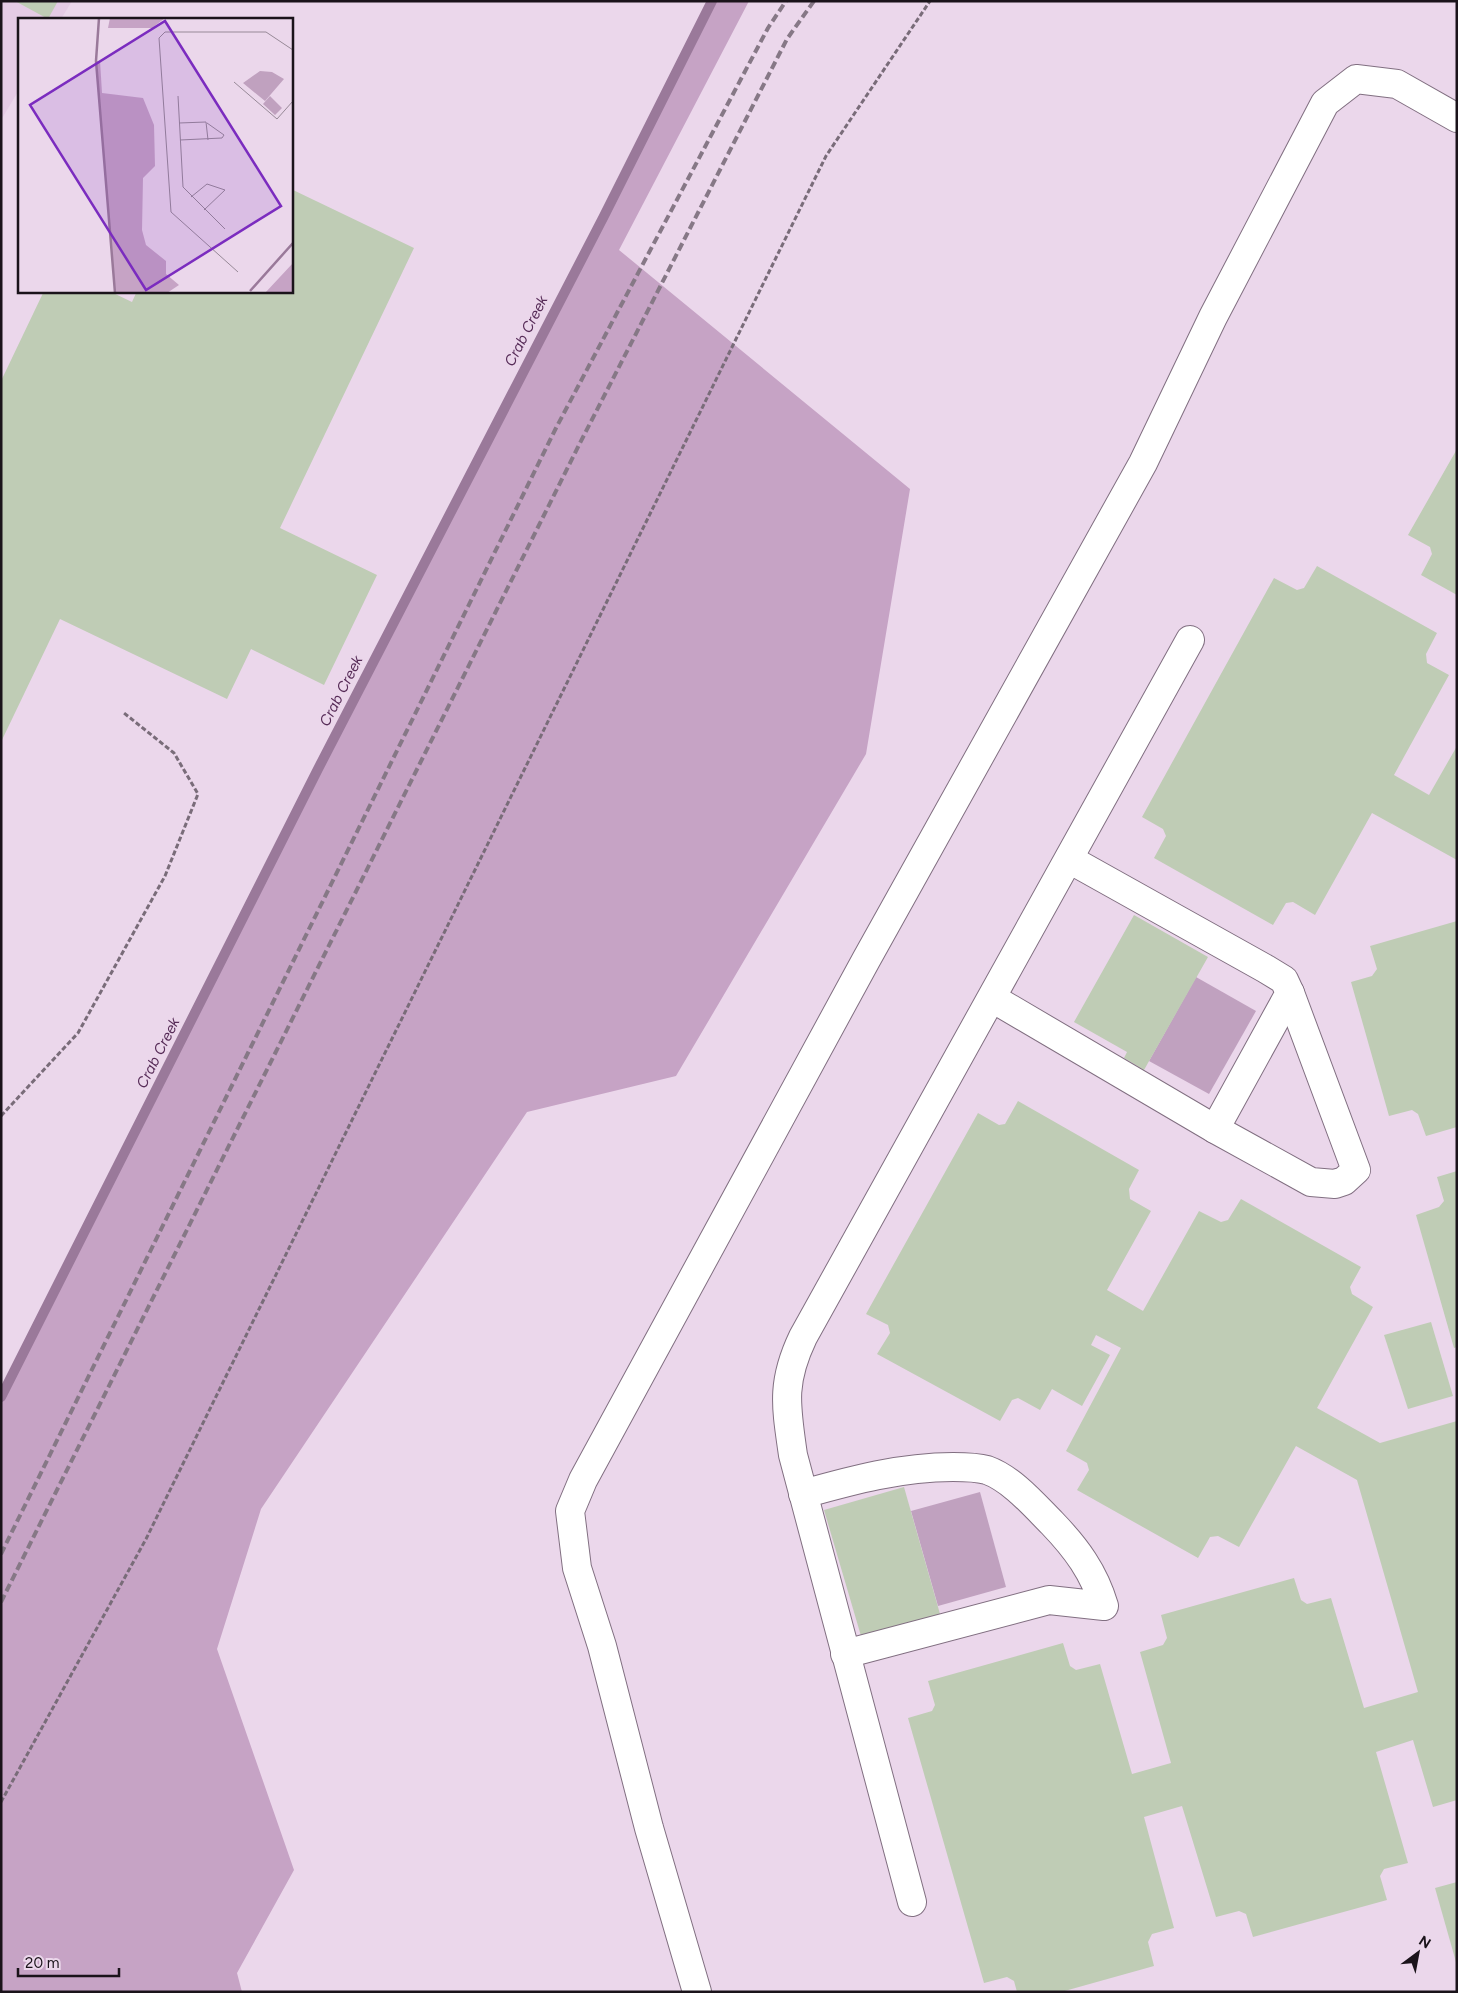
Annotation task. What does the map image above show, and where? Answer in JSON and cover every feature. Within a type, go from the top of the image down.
[{"type":"lane","points":[[697,1992],[649,1828],[602,1646],[577,1568],[570,1511],[583,1480],[866,960],[1143,463],[1213,317],[1325,103],[1356,79],[1397,84],[1457,118]]},
{"type":"lane","points":[[912,1902],[792,1455],[786,1410],[786,1388],[794,1357],[1190,640]]},
{"type":"lane","points":[[992,998],[1215,1129],[1312,1182],[1335,1184],[1344,1181],[1356,1170],[1287,984],[1281,978],[1069,859]]},
{"type":"lane","points":[[1215,1129],[1290,993]]},
{"type":"lane","points":[[803,1494],[898,1470],[935,1467],[969,1467],[987,1470],[1016,1489],[1064,1535],[1090,1569],[1098,1585],[1104,1606],[1049,1600],[844,1654]]},
{"type":"path","points":[[1,1802],[146,1539],[826,156],[930,1]]},
{"type":"path","points":[[1,1116],[78,1033],[165,876],[198,794],[174,753],[124,713]]},
{"type":"shaded area","points":[[1,1],[72,1],[62,18],[18,18],[18,92],[1,120]]},
{"type":"shaded area","points":[[712,1],[749,1],[619,250],[910,489],[866,754],[676,1076],[527,1112],[261,1509],[217,1649],[294,1870],[237,1973],[242,1992],[1,1992],[1,1397],[318,769],[604,216]]},
{"type":"shaded area","points":[[1196,977],[1256,1011],[1209,1094],[1149,1061]]},
{"type":"shaded area","points":[[980,1492],[1006,1587],[938,1606],[911,1511]]},
{"type":"building","points":[[15,1],[58,1],[49,18]]},
{"type":"building","points":[[292,189],[414,248],[280,528],[377,575],[324,685],[251,649],[227,699],[60,619],[1,742],[1,381],[44,292],[111,292],[132,302],[137,292],[292,292]]},
{"type":"building","points":[[1457,449],[1457,595],[1421,575],[1432,554],[1430,547],[1408,535]]},
{"type":"building","points":[[1317,566],[1437,633],[1426,654],[1427,663],[1449,675],[1394,775],[1429,795],[1457,746],[1457,860],[1372,813],[1315,915],[1293,902],[1286,903],[1273,925],[1154,858],[1166,836],[1163,829],[1142,817],[1274,578],[1297,590],[1304,588]]},
{"type":"building","points":[[1134,915],[1208,957],[1144,1070],[1124,1058],[1127,1052],[1074,1022]]},
{"type":"building","points":[[1457,921],[1457,1127],[1426,1136],[1418,1114],[1412,1110],[1389,1116],[1351,982],[1372,976],[1377,969],[1370,946]]},
{"type":"building","points":[[1018,1101],[1139,1170],[1129,1189],[1130,1199],[1151,1211],[1107,1290],[1143,1311],[1199,1211],[1221,1222],[1228,1220],[1241,1199],[1361,1267],[1350,1287],[1352,1294],[1373,1307],[1317,1408],[1380,1443],[1457,1421],[1457,1800],[1433,1807],[1413,1740],[1376,1752],[1408,1863],[1384,1869],[1380,1876],[1387,1900],[1253,1937],[1246,1914],[1239,1911],[1216,1917],[1182,1806],[1144,1817],[1174,1928],[1152,1934],[1148,1942],[1154,1966],[1061,1992],[1017,1992],[1014,1981],[1007,1977],[984,1983],[908,1718],[932,1711],[935,1705],[928,1681],[1063,1643],[1070,1666],[1076,1670],[1100,1664],[1132,1774],[1171,1763],[1140,1652],[1163,1645],[1167,1638],[1161,1615],[1294,1578],[1301,1600],[1307,1604],[1331,1598],[1364,1708],[1418,1692],[1357,1480],[1296,1446],[1239,1547],[1218,1536],[1210,1537],[1198,1558],[1077,1490],[1089,1470],[1087,1463],[1066,1451],[1121,1348],[1096,1335],[1091,1345],[1110,1355],[1082,1406],[1052,1389],[1040,1410],[1018,1398],[1012,1400],[1000,1421],[877,1354],[890,1333],[888,1325],[866,1314],[978,1113],[999,1125],[1005,1124]]},
{"type":"building","points":[[1457,1171],[1457,1347],[1454,1348],[1416,1215],[1439,1207],[1444,1201],[1437,1177]]},
{"type":"building","points":[[1431,1322],[1453,1396],[1408,1409],[1384,1335]]},
{"type":"building","points":[[904,1487],[940,1614],[861,1636],[824,1510]]},
{"type":"building","points":[[1457,1882],[1457,1962],[1456,1962],[1435,1888]]},
{"type":"waterway","name":"Crab Creek","points":[[1,1397],[318,769],[604,216],[712,1]]},
{"type":"railway","points":[[1,1554],[556,428],[768,28],[786,1]]},
{"type":"railway","points":[[1,1602],[580,443],[787,39],[814,1]]}]
